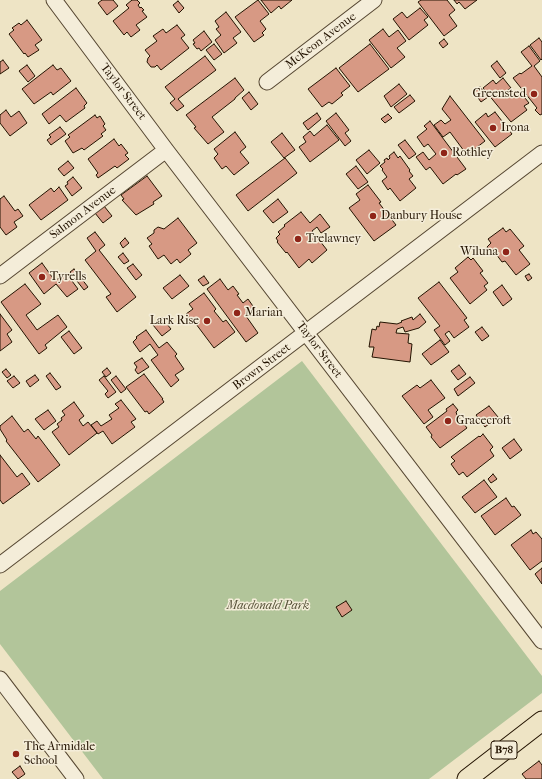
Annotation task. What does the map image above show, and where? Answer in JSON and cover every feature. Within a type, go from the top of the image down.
[{"type":"main road","name":"B78","points":[[467,779],[542,721]]},
{"type":"street","name":"Taylor Street","points":[[54,0],[166,150],[542,642]]},
{"type":"street","name":"McKeon Avenue","points":[[268,82],[374,0]]},
{"type":"street","name":"Salmon Avenue","points":[[0,276],[166,150]]},
{"type":"street","name":"Brown Street","points":[[0,565],[542,152]]},
{"type":"street","points":[[0,679],[76,779]]},
{"type":"green space","name":"Macdonald Park","points":[[302,361],[542,676],[542,693],[429,779],[103,779],[0,644],[0,591]]},
{"type":"building","points":[[102,0],[113,0],[118,6],[107,15],[98,3]]},
{"type":"building","points":[[132,0],[137,0],[140,3],[138,5],[144,10],[142,11],[147,17],[136,25],[140,30],[131,37],[127,32],[124,35],[113,21],[129,8],[126,5]]},
{"type":"building","points":[[258,0],[269,14],[260,21],[266,29],[262,33],[264,35],[254,42],[235,17]]},
{"type":"building","points":[[261,0],[292,0],[281,9],[279,6],[271,13]]},
{"type":"building","points":[[421,0],[447,0],[455,10],[449,15],[457,26],[444,36],[418,2]]},
{"type":"building","points":[[454,0],[477,0],[465,9],[459,2],[457,4]]},
{"type":"building","points":[[178,1],[184,8],[179,13],[173,5]]},
{"type":"building","points":[[420,8],[428,17],[424,20],[428,25],[409,40],[393,19],[402,12],[407,18]]},
{"type":"building","points":[[226,12],[241,32],[233,38],[237,43],[224,53],[215,40],[221,35],[216,29],[219,27],[215,21]]},
{"type":"building","points":[[27,20],[42,40],[35,45],[39,50],[28,57],[9,34],[14,30],[12,28],[19,23],[21,25]]},
{"type":"building","points":[[177,25],[185,35],[181,38],[189,48],[161,70],[157,65],[155,67],[151,67],[147,62],[150,56],[145,50],[157,41],[153,36],[163,29],[166,33]]},
{"type":"building","points":[[383,29],[389,37],[398,30],[406,41],[397,48],[405,57],[391,68],[369,40]]},
{"type":"building","points":[[204,31],[212,42],[201,51],[193,44],[195,43],[193,40]]},
{"type":"building","points":[[539,38],[542,42],[541,60],[530,45]]},
{"type":"building","points":[[444,39],[448,44],[443,48],[439,43]]},
{"type":"building","points":[[214,44],[222,54],[214,60],[206,50]]},
{"type":"building","points":[[370,44],[389,69],[358,92],[339,68]]},
{"type":"building","name":"Greensted","points":[[529,46],[540,61],[534,66],[542,77],[542,114],[540,115],[535,110],[537,108],[513,78],[532,66],[521,52]]},
{"type":"building","points":[[205,56],[216,70],[178,99],[184,106],[177,111],[170,103],[175,99],[165,87]]},
{"type":"building","points":[[3,60],[9,68],[0,74],[0,62]]},
{"type":"building","points":[[497,61],[506,73],[500,78],[491,66]]},
{"type":"building","points":[[27,65],[35,76],[28,82],[19,71]]},
{"type":"building","points":[[53,65],[57,70],[61,68],[71,81],[53,95],[51,92],[34,104],[22,89]]},
{"type":"building","points":[[336,68],[350,86],[341,93],[343,95],[332,104],[329,102],[322,107],[308,89]]},
{"type":"building","points":[[235,78],[244,90],[212,117],[224,132],[208,144],[194,128],[196,127],[186,115]]},
{"type":"building","points":[[503,78],[511,88],[505,92],[508,96],[513,92],[517,96],[521,93],[529,103],[524,106],[527,110],[511,122],[483,88],[493,80],[496,84]]},
{"type":"building","points":[[399,84],[407,94],[391,107],[384,96]]},
{"type":"building","points":[[480,87],[488,97],[481,102],[474,92]]},
{"type":"building","points":[[76,88],[87,103],[84,106],[85,108],[66,122],[60,115],[49,124],[42,114]]},
{"type":"building","points":[[249,92],[258,104],[251,110],[242,98]]},
{"type":"building","points":[[410,95],[415,101],[399,113],[394,107]]},
{"type":"building","points":[[450,96],[485,141],[467,155],[450,132],[443,137],[434,125],[441,120],[445,124],[451,120],[442,109]]},
{"type":"building","points":[[6,110],[11,117],[19,111],[27,123],[10,136],[0,123],[0,115]]},
{"type":"building","name":"Irona","points":[[495,112],[512,134],[495,147],[475,122],[486,113],[488,117]]},
{"type":"building","points":[[317,113],[321,119],[308,130],[303,123]]},
{"type":"building","points":[[336,113],[349,130],[345,133],[351,141],[345,146],[326,121]]},
{"type":"building","points":[[388,114],[392,118],[385,123],[381,119]]},
{"type":"building","points":[[95,115],[97,118],[100,116],[105,124],[103,126],[106,130],[101,134],[103,136],[84,150],[82,148],[73,153],[65,141],[70,137],[68,135]]},
{"type":"building","name":"Rothley","points":[[430,121],[466,169],[457,175],[456,174],[443,184],[430,167],[426,170],[416,157],[423,152],[429,160],[436,154],[428,144],[424,147],[417,137],[427,129],[424,126]]},
{"type":"building","points":[[327,125],[339,140],[310,162],[299,147],[306,142],[303,137],[310,131],[314,136]]},
{"type":"building","points":[[60,127],[66,134],[51,145],[47,140],[51,137],[49,135]]},
{"type":"building","points":[[235,132],[246,147],[240,152],[249,163],[234,175],[226,166],[222,169],[214,158],[218,154],[214,149]]},
{"type":"building","points":[[282,133],[295,150],[284,158],[271,142]]},
{"type":"building","points":[[114,139],[119,146],[121,144],[128,153],[125,155],[129,159],[117,168],[115,166],[98,178],[96,175],[98,173],[88,159]]},
{"type":"building","points":[[405,140],[416,154],[409,159],[398,145]]},
{"type":"building","points":[[369,150],[380,163],[367,174],[356,160]]},
{"type":"building","points":[[394,152],[398,158],[400,156],[410,170],[409,171],[413,176],[409,179],[416,188],[400,201],[390,188],[388,190],[382,181],[387,177],[380,166],[385,162],[384,160],[387,158],[388,160],[390,158],[389,156]]},
{"type":"building","points":[[285,158],[297,173],[248,211],[236,195]]},
{"type":"building","points":[[68,161],[74,168],[64,176],[58,169]]},
{"type":"building","points":[[356,166],[368,182],[358,189],[346,174]]},
{"type":"building","points":[[147,176],[162,196],[153,202],[154,204],[136,215],[122,200],[124,199],[121,195]]},
{"type":"building","points":[[73,177],[82,188],[72,196],[65,186]]},
{"type":"building","name":"Danbury House","points":[[368,185],[381,202],[379,203],[396,225],[374,241],[349,208],[360,200],[356,194]]},
{"type":"building","points":[[59,187],[68,200],[41,220],[29,205],[51,188],[54,192]]},
{"type":"building","points":[[4,196],[15,211],[18,209],[23,216],[14,222],[17,227],[6,235],[0,227],[0,199]]},
{"type":"building","points":[[278,199],[288,212],[273,223],[263,211]]},
{"type":"building","points":[[104,206],[112,216],[103,223],[95,213]]},
{"type":"building","name":"Trelawney","points":[[301,212],[310,223],[320,214],[330,227],[321,233],[317,227],[312,231],[327,250],[312,263],[309,259],[299,268],[277,242],[278,241],[276,238],[280,234],[278,232],[285,226],[284,225]]},
{"type":"building","points":[[178,218],[197,243],[188,250],[191,254],[180,263],[177,259],[171,264],[164,255],[158,259],[149,246],[152,244],[147,238],[154,233],[154,230],[158,227],[164,229]]},
{"type":"building","name":"Wiluna","points":[[503,228],[506,232],[510,229],[524,246],[519,250],[530,264],[516,275],[505,261],[502,262],[496,254],[494,256],[487,247],[491,243],[488,239]]},
{"type":"building","points":[[95,232],[105,245],[99,250],[136,297],[117,312],[106,297],[111,294],[85,260],[96,251],[87,238]]},
{"type":"building","points":[[125,238],[129,243],[123,248],[120,243]]},
{"type":"building","points":[[123,253],[129,261],[124,264],[118,257]]},
{"type":"building","points":[[468,257],[471,260],[473,258],[483,271],[480,273],[488,283],[484,286],[487,290],[470,304],[450,278],[458,272],[455,268]]},
{"type":"building","name":"Tyrells","points":[[42,263],[55,281],[66,273],[78,289],[67,297],[56,284],[44,294],[29,273]]},
{"type":"building","points":[[133,264],[142,275],[136,280],[127,268]]},
{"type":"building","points":[[74,269],[88,287],[84,290],[70,272]]},
{"type":"building","points":[[529,274],[532,278],[528,281],[525,276]]},
{"type":"building","points":[[180,275],[189,286],[172,299],[163,288]]},
{"type":"building","points":[[204,276],[209,283],[203,286],[198,280]]},
{"type":"building","name":"Marian","points":[[220,279],[228,290],[233,286],[243,303],[248,299],[255,309],[246,316],[258,333],[246,342],[207,289]]},
{"type":"building","points":[[439,282],[467,318],[464,320],[469,327],[454,338],[449,331],[445,334],[450,341],[445,345],[434,330],[440,326],[418,298]]},
{"type":"building","points":[[25,284],[41,304],[26,315],[37,330],[58,315],[67,327],[45,345],[47,348],[39,354],[1,302]]},
{"type":"building","points":[[502,285],[512,299],[503,306],[493,292]]},
{"type":"building","name":"Lark Rise","points":[[204,293],[216,309],[214,311],[223,322],[226,320],[235,332],[214,348],[196,324],[195,325],[186,314],[193,309],[189,304]]},
{"type":"building","points":[[0,314],[12,330],[7,334],[12,342],[0,351]]},
{"type":"building","points":[[420,314],[426,322],[419,328],[405,332],[403,327],[397,329],[396,333],[409,334],[408,343],[412,344],[410,362],[372,357],[374,347],[369,347],[372,329],[376,330],[377,326],[379,327],[380,322],[397,324],[412,317],[413,320]]},
{"type":"building","points":[[162,318],[171,329],[162,336],[153,325]]},
{"type":"building","points":[[482,327],[489,336],[482,341],[475,332]]},
{"type":"building","points":[[146,330],[159,348],[167,342],[177,354],[175,356],[184,369],[175,375],[179,380],[171,387],[151,360],[158,355],[150,344],[140,352],[133,342],[137,338],[136,337]]},
{"type":"building","points":[[69,331],[82,348],[74,354],[61,337]]},
{"type":"building","points":[[440,340],[449,352],[431,365],[422,354]]},
{"type":"building","points":[[142,358],[149,367],[138,374],[135,370],[137,367],[134,363]]},
{"type":"building","points":[[459,365],[466,374],[458,380],[451,371]]},
{"type":"building","points":[[107,368],[111,373],[106,377],[102,372]]},
{"type":"building","points":[[6,369],[11,375],[7,378],[2,372]]},
{"type":"building","points":[[50,373],[61,387],[56,390],[46,376]]},
{"type":"building","points":[[144,374],[164,402],[149,414],[147,411],[145,412],[126,387]]},
{"type":"building","points":[[35,375],[39,380],[30,387],[26,381]]},
{"type":"building","points":[[14,376],[20,383],[13,388],[7,381]]},
{"type":"building","points":[[104,376],[116,392],[108,398],[105,394],[108,391],[99,380]]},
{"type":"building","points":[[116,376],[126,389],[121,393],[111,380]]},
{"type":"building","points":[[470,377],[475,383],[458,396],[454,389]]},
{"type":"building","points":[[431,380],[445,398],[428,410],[433,417],[424,424],[402,396],[417,385],[420,388]]},
{"type":"building","points":[[121,400],[136,419],[131,422],[135,427],[112,444],[103,431],[98,434],[91,425],[97,421],[101,426],[112,419],[109,415],[119,408],[115,404]]},
{"type":"building","points":[[74,402],[84,416],[79,420],[83,426],[88,422],[97,433],[69,455],[52,432],[59,427],[57,424],[65,415],[62,411]]},
{"type":"building","name":"Gracecroft","points":[[453,404],[458,410],[456,412],[457,415],[467,428],[440,448],[431,437],[432,435],[426,427],[447,411],[446,409]]},
{"type":"building","points":[[489,406],[498,417],[485,427],[476,415]]},
{"type":"building","points":[[48,410],[56,421],[44,430],[35,419]]},
{"type":"building","points":[[12,416],[24,432],[28,429],[36,439],[38,436],[60,465],[38,482],[6,441],[7,440],[0,429],[0,426]]},
{"type":"building","points":[[483,434],[493,447],[490,450],[494,456],[467,477],[463,472],[459,475],[451,464],[455,461],[451,457]]},
{"type":"building","points":[[514,439],[522,450],[510,459],[502,448]]},
{"type":"building","points":[[0,455],[17,477],[22,473],[30,484],[3,504],[0,500]]},
{"type":"building","points":[[493,474],[497,479],[491,483],[488,479]]},
{"type":"building","points":[[484,480],[497,497],[475,513],[462,497]]},
{"type":"building","points":[[506,498],[512,507],[514,506],[521,515],[495,535],[481,516]]},
{"type":"building","points":[[531,530],[533,534],[536,532],[542,539],[542,561],[530,570],[511,545]]},
{"type":"building","points":[[542,568],[542,584],[535,574]]},
{"type":"building","points":[[346,601],[352,610],[342,617],[336,607]]},
{"type":"building","points":[[539,761],[542,765],[542,779],[526,779],[522,774]]},
{"type":"building","points":[[20,766],[25,774],[18,779],[12,772]]},
{"type":"place","name":"Greensted","points":[[534,94]]},
{"type":"place","name":"Irona","points":[[493,128]]},
{"type":"place","name":"Rothley","points":[[444,153]]},
{"type":"place","name":"Danbury House","points":[[373,216]]},
{"type":"place","name":"Trelawney","points":[[298,239]]},
{"type":"place","name":"Wiluna","points":[[506,252]]},
{"type":"place","name":"Tyrells","points":[[42,277]]},
{"type":"place","name":"Marian","points":[[237,313]]},
{"type":"place","name":"Lark Rise","points":[[207,321]]},
{"type":"place","name":"Gracecroft","points":[[448,421]]},
{"type":"place","name":"The Armidale School","points":[[16,754]]}]
